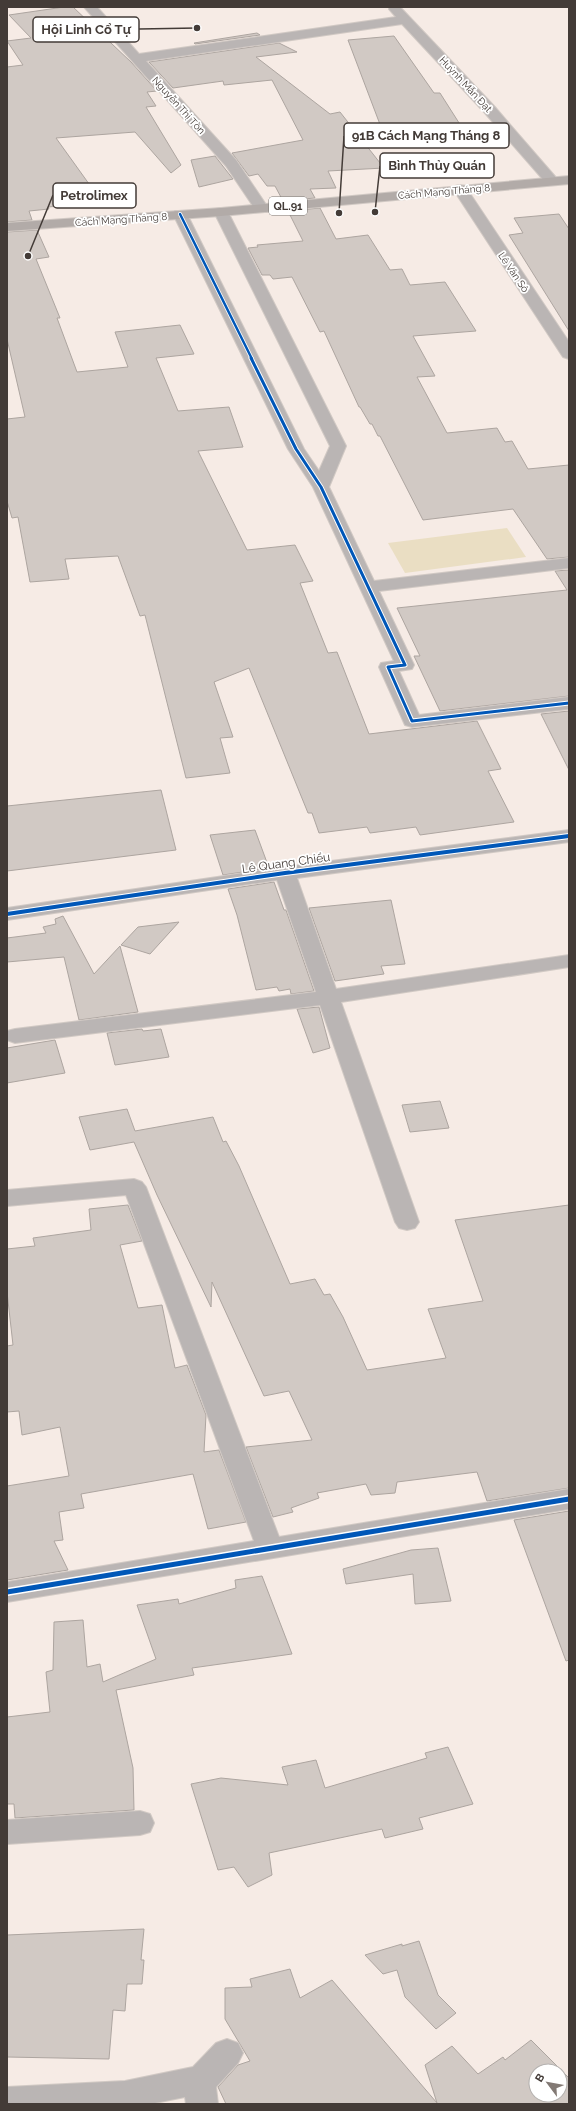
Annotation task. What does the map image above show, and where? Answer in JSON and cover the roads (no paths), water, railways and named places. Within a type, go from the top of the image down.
[{"type":"highway","name":"Cách Mạng Tháng 8","points":[[7,227],[221,212],[569,180]]},
{"type":"street","name":"Nguyễn Thị Tồn","points":[[90,7],[138,58],[231,163],[262,208]]},
{"type":"street","name":"Huỳnh Mẫn Đạt","points":[[393,7],[484,104],[552,181]]},
{"type":"street","points":[[138,58],[405,20]]},
{"type":"street","name":"Lê Văn Sô","points":[[460,189],[569,354]]},
{"type":"street","points":[[221,212],[338,446],[321,487]]},
{"type":"street","points":[[180,214],[296,449],[321,487],[370,587],[405,665],[388,667],[412,721],[569,703]]},
{"type":"street","points":[[370,587],[569,563]]},
{"type":"street","name":"Lê Quang Chiểu","points":[[7,914],[285,873],[569,836]]},
{"type":"street","points":[[285,873],[407,1222]]},
{"type":"street","points":[[15,1036],[328,997],[569,961]]},
{"type":"street","points":[[7,1198],[134,1187],[270,1548]]},
{"type":"street","points":[[7,1592],[569,1499]]},
{"type":"street","points":[[7,1832],[140,1823]]},
{"type":"street","points":[[7,2101],[201,2092],[208,2075],[227,2053]]},
{"type":"place","name":"Hội Linh Cổ Tự","points":[[197,28]]},
{"type":"place","name":"Bình Thủy Quán","points":[[375,212]]},
{"type":"place","name":"91B Cách Mạng Tháng 8","points":[[339,213]]},
{"type":"place","name":"Petrolimex","points":[[28,256]]}]
